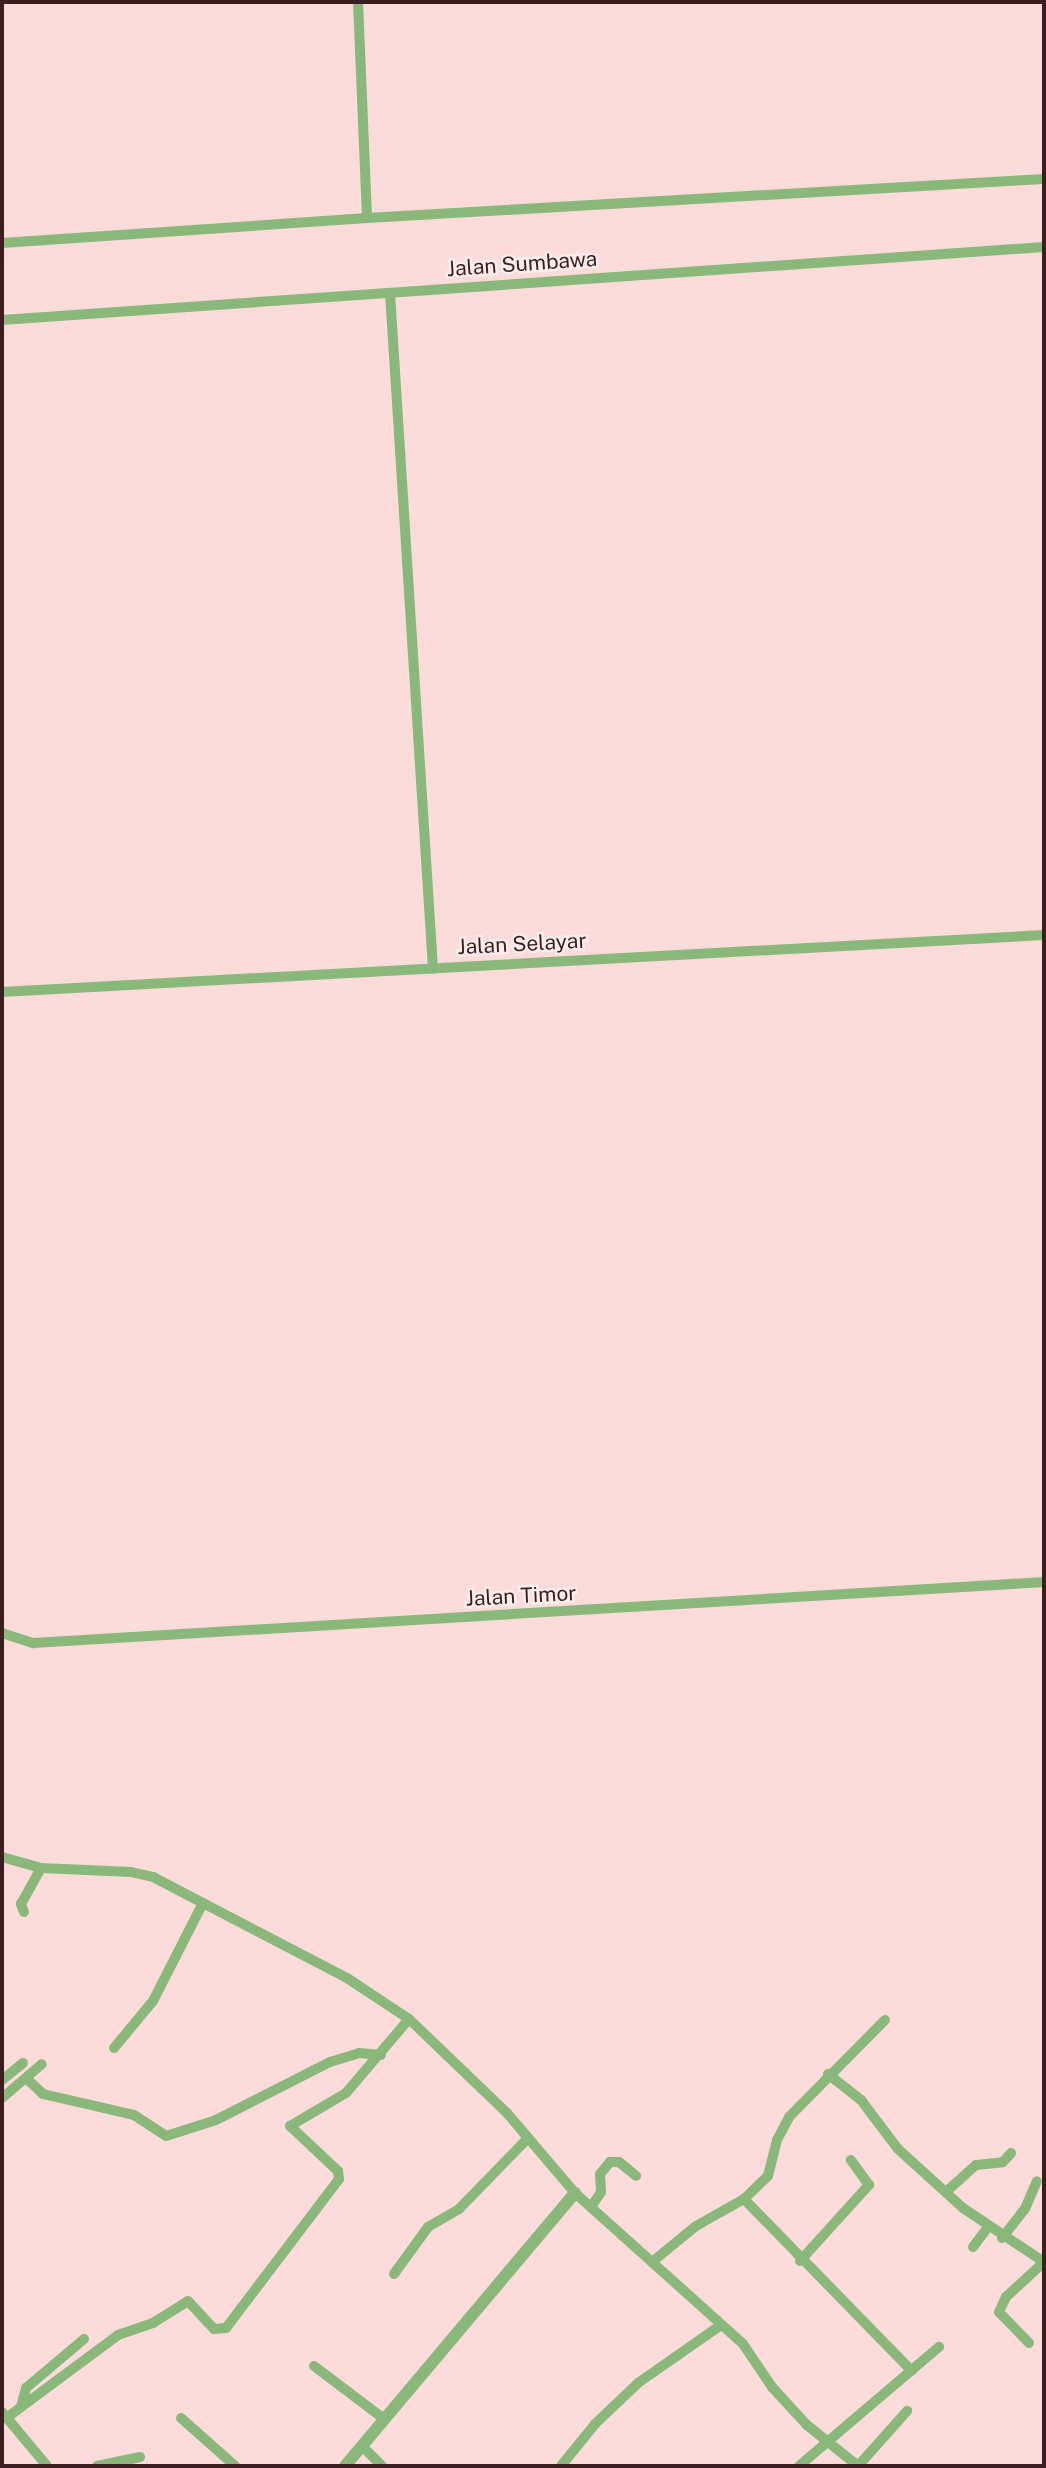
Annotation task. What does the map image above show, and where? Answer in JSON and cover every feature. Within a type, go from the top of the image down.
[{"type":"street","points":[[358,2],[367,218]]},
{"type":"street","points":[[2,243],[367,218],[1044,179]]},
{"type":"street","name":"Jalan Sumbawa","points":[[2,320],[1044,247]]},
{"type":"street","points":[[390,293],[433,969]]},
{"type":"street","name":"Jalan Selayar","points":[[2,992],[1044,934]]},
{"type":"street","name":"Jalan Timor","points":[[2,1633],[27,1643],[1044,1582]]},
{"type":"street","points":[[2,1857],[41,1868],[131,1872],[153,1877],[347,1978],[409,2019],[528,2138],[575,2193],[743,2344],[788,2405],[858,2466],[906,2411]]},
{"type":"street","points":[[24,1912],[21,1904],[41,1868]]},
{"type":"street","points":[[114,2048],[153,2001],[203,1903]]},
{"type":"street","points":[[47,2466],[5,2414],[21,2407],[118,2335],[153,2323],[188,2301],[214,2329],[226,2328],[339,2179],[338,2171],[290,2126],[346,2093],[409,2019]]},
{"type":"street","points":[[652,2262],[695,2226],[744,2199],[768,2176],[777,2140],[789,2116],[828,2074],[885,2020]]},
{"type":"street","points":[[27,2079],[43,2094],[134,2115],[166,2136],[216,2120],[330,2062],[359,2053],[381,2054]]},
{"type":"street","points":[[2,2080],[23,2063]]},
{"type":"street","points":[[3,2094],[27,2079],[42,2064]]},
{"type":"street","points":[[828,2074],[861,2100],[898,2149],[1002,2238],[1044,2262],[1006,2297],[999,2312],[1029,2343]]},
{"type":"street","points":[[394,2274],[428,2227],[458,2208],[528,2138]]},
{"type":"street","points":[[947,2191],[976,2165],[1003,2162],[1011,2153]]},
{"type":"street","points":[[800,2261],[869,2185],[851,2160]]},
{"type":"street","points":[[591,2207],[601,2192],[600,2174],[610,2162],[620,2162],[636,2176]]},
{"type":"street","points":[[1002,2238],[1018,2219],[1037,2181]]},
{"type":"street","points":[[345,2466],[575,2193]]},
{"type":"street","points":[[744,2199],[800,2261],[912,2371]]},
{"type":"street","points":[[973,2247],[988,2227]]},
{"type":"street","points":[[561,2466],[595,2424],[638,2383],[721,2325]]},
{"type":"street","points":[[21,2407],[26,2388],[84,2339]]},
{"type":"street","points":[[799,2466],[939,2347]]},
{"type":"street","points":[[314,2366],[384,2419]]},
{"type":"street","points":[[181,2418],[235,2466]]},
{"type":"street","points":[[363,2447],[383,2466]]},
{"type":"street","points":[[97,2466],[140,2458]]}]
